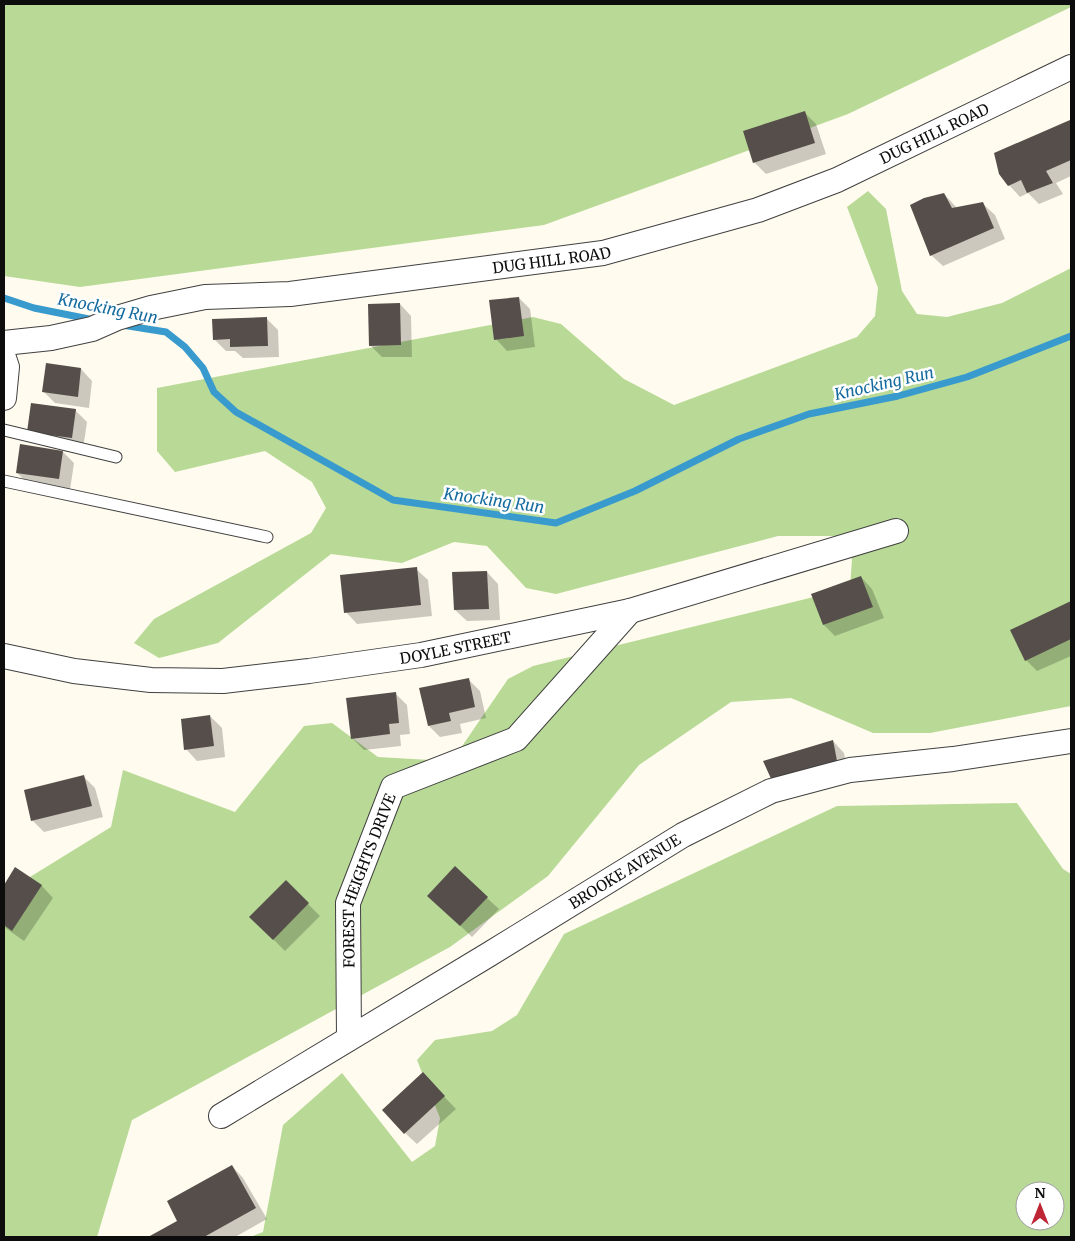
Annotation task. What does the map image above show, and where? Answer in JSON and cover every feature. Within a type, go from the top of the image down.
[{"type":"street","name":"DUG HILL ROAD","points":[[4,343],[51,338],[92,329],[117,318],[151,308],[205,297],[290,294],[603,253],[758,210],[837,180],[1071,68]]},
{"type":"street","points":[[4,358],[7,367],[4,398]]},
{"type":"street","name":"DOYLE STREET","points":[[4,656],[74,671],[151,680],[224,681],[309,671],[421,655],[630,611],[896,531]]},
{"type":"street","name":"FOREST HEIGHTS DRIVE","points":[[349,1038],[348,903],[393,787],[516,740],[630,611]]},
{"type":"street","name":"BROOKE AVENUE","points":[[221,1116],[683,835],[771,791],[850,770],[953,759],[1071,741]]},
{"type":"lane","points":[[4,430],[116,456]]},
{"type":"lane","points":[[4,481],[267,536]]},
{"type":"green space","points":[[4,4],[1071,4],[1071,7],[848,114],[544,225],[80,287],[4,276]]},
{"type":"green space","points":[[868,191],[886,209],[902,291],[917,314],[947,317],[1002,303],[1071,268],[1071,706],[930,733],[873,733],[791,698],[731,702],[639,765],[548,876],[450,947],[132,1120],[97,1237],[4,1237],[4,893],[111,827],[123,770],[235,812],[304,726],[332,723],[378,757],[430,760],[458,752],[508,679],[533,666],[850,588],[852,559],[835,536],[778,536],[556,594],[526,588],[487,546],[454,542],[402,563],[331,554],[218,643],[159,658],[134,643],[154,619],[311,533],[326,508],[312,482],[265,451],[175,472],[157,451],[157,388],[533,317],[561,324],[624,379],[674,405],[857,337],[875,316],[878,288],[847,207]]},
{"type":"green space","points":[[1017,803],[1063,869],[1071,874],[1071,1237],[250,1237],[263,1232],[283,1125],[342,1073],[412,1162],[435,1146],[440,1118],[417,1060],[435,1040],[492,1031],[517,1015],[564,934],[837,806]]},
{"type":"building","points":[[805,111],[815,143],[753,163],[743,131]]},
{"type":"building","points":[[1070,120],[1071,160],[1046,171],[1053,183],[1027,193],[1021,180],[1008,186],[999,174],[994,153]]},
{"type":"building","points":[[944,193],[952,208],[983,202],[994,228],[930,256],[910,205],[924,198]]},
{"type":"building","points":[[519,297],[524,336],[494,340],[489,300]]},
{"type":"building","points":[[400,303],[401,345],[369,346],[368,304]]},
{"type":"building","points":[[267,317],[268,346],[230,347],[230,339],[213,340],[212,319]]},
{"type":"building","points":[[46,363],[81,368],[78,397],[42,392]]},
{"type":"building","points":[[31,403],[76,409],[72,438],[27,432]]},
{"type":"building","points":[[20,444],[63,451],[59,479],[16,473]]},
{"type":"building","points":[[417,567],[421,605],[344,613],[340,575]]},
{"type":"building","points":[[487,571],[489,609],[454,610],[452,572]]},
{"type":"building","points":[[861,576],[873,607],[823,625],[811,594]]},
{"type":"building","points":[[1071,601],[1071,639],[1025,661],[1010,630]]},
{"type":"building","points":[[469,678],[475,707],[449,713],[451,721],[428,726],[419,688]]},
{"type":"building","points":[[396,692],[399,723],[389,724],[390,734],[351,739],[346,698]]},
{"type":"building","points":[[210,715],[214,746],[184,750],[181,719]]},
{"type":"building","points":[[833,740],[838,766],[773,783],[763,761]]},
{"type":"building","points":[[84,775],[92,806],[31,821],[24,790]]},
{"type":"building","points":[[455,866],[488,897],[460,926],[427,896]]},
{"type":"building","points":[[15,867],[42,885],[12,931],[4,925],[4,885]]},
{"type":"building","points":[[286,880],[309,903],[273,940],[249,917]]},
{"type":"building","points":[[423,1072],[445,1096],[404,1134],[382,1110]]},
{"type":"building","points":[[232,1165],[256,1208],[204,1237],[148,1237],[177,1221],[167,1201]]},
{"type":"waterway","name":"Knocking Run","points":[[4,298],[34,308],[94,320]]},
{"type":"waterway","name":"Knocking Run","points":[[122,325],[166,332],[185,347],[203,368],[214,392],[236,412],[393,500],[556,523],[635,491],[739,439],[809,414],[898,396],[967,377],[1071,336]]}]
